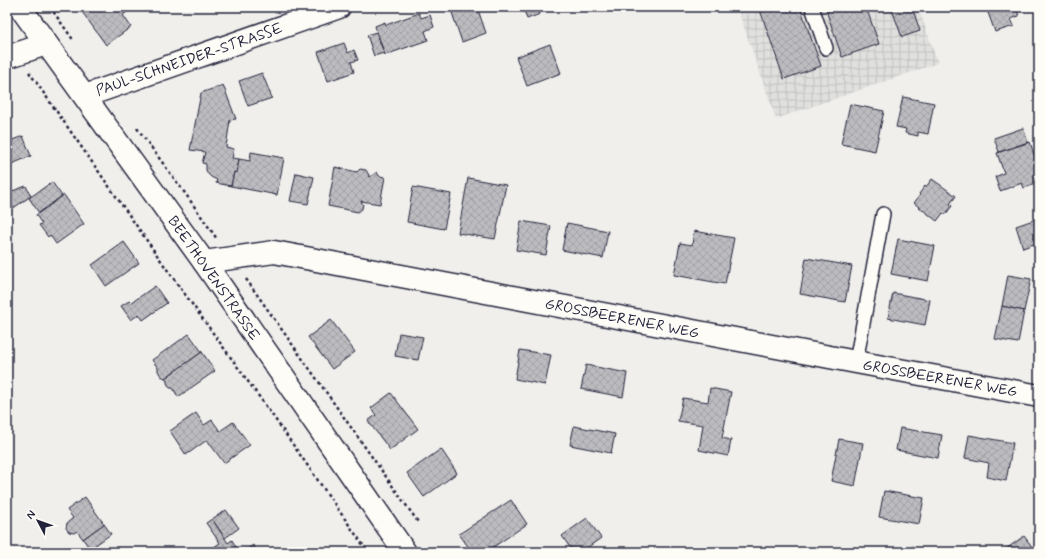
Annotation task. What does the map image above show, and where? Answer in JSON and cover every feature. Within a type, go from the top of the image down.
[{"type":"street","name":"BEETHOVENSTRASSE","points":[[20,7],[204,262],[405,552]]},
{"type":"street","name":"PAUL-SCHNEIDER-STRASSE","points":[[85,96],[339,7]]},
{"type":"street","points":[[12,56],[46,44]]},
{"type":"street","name":"GROSSBEERENER WEG","points":[[204,262],[274,252],[856,362],[1038,391]]},
{"type":"lane","points":[[812,7],[826,48]]},
{"type":"lane","points":[[856,362],[882,214]]},
{"type":"path","points":[[12,56],[268,409],[368,552]]},
{"type":"shaded area","points":[[737,7],[918,7],[938,63],[776,119]]},
{"type":"building","points":[[82,7],[130,7],[131,9],[123,15],[131,27],[106,45],[80,9]]},
{"type":"building","points":[[450,7],[477,7],[486,33],[462,42]]},
{"type":"building","points":[[523,7],[538,7],[540,14],[527,19]]},
{"type":"building","points":[[584,7],[610,7],[602,10],[597,8],[589,11],[584,9]]},
{"type":"building","points":[[759,7],[800,7],[821,66],[784,79]]},
{"type":"building","points":[[825,7],[866,7],[879,44],[842,57]]},
{"type":"building","points":[[891,7],[912,7],[920,31],[902,37]]},
{"type":"building","points":[[986,7],[1016,7],[1019,16],[1011,19],[1014,26],[995,32]]},
{"type":"building","points":[[419,13],[421,18],[430,15],[434,27],[425,31],[428,40],[385,55],[375,26],[385,22],[386,25]]},
{"type":"building","points":[[376,32],[384,53],[374,56],[367,35]]},
{"type":"building","points":[[344,43],[348,53],[354,50],[358,60],[351,62],[354,72],[328,81],[318,52]]},
{"type":"building","points":[[550,44],[561,73],[527,86],[516,57]]},
{"type":"building","points":[[262,73],[272,98],[248,106],[239,81]]},
{"type":"building","points":[[223,85],[236,119],[230,120],[226,147],[234,149],[232,158],[239,159],[237,173],[234,172],[231,186],[216,183],[217,180],[208,174],[206,164],[202,163],[205,152],[190,150],[201,93]]},
{"type":"building","points":[[903,97],[934,103],[928,134],[918,132],[918,136],[905,133],[906,129],[896,127]]},
{"type":"building","points":[[850,104],[884,111],[875,151],[841,144]]},
{"type":"building","points":[[1023,128],[1028,142],[999,152],[994,138]]},
{"type":"building","points":[[23,136],[31,156],[7,166],[7,142]]},
{"type":"building","points":[[1030,142],[1039,169],[1039,183],[1024,188],[1022,183],[1000,191],[995,177],[1004,173],[997,153]]},
{"type":"building","points":[[251,152],[284,158],[277,195],[231,186],[234,172],[237,173],[239,159],[250,161]]},
{"type":"building","points":[[335,167],[357,172],[360,169],[366,170],[370,177],[377,172],[379,176],[385,177],[380,204],[361,201],[363,204],[362,209],[358,212],[328,206]]},
{"type":"building","points":[[296,173],[314,177],[308,204],[290,201]]},
{"type":"building","points":[[468,178],[506,185],[495,239],[458,233]]},
{"type":"building","points":[[932,179],[956,196],[950,204],[952,206],[945,215],[943,213],[937,221],[914,203],[925,186],[926,187]]},
{"type":"building","points":[[52,182],[62,196],[39,213],[29,198]]},
{"type":"building","points":[[26,186],[31,196],[9,211],[7,206],[7,193]]},
{"type":"building","points":[[413,187],[451,194],[444,229],[407,222]]},
{"type":"building","points":[[64,195],[84,224],[56,244],[50,235],[48,237],[39,225],[42,224],[36,215]]},
{"type":"building","points":[[1039,218],[1039,242],[1023,248],[1016,226]]},
{"type":"building","points":[[521,221],[551,226],[546,255],[516,250]]},
{"type":"building","points":[[567,223],[608,231],[603,258],[562,250]]},
{"type":"building","points":[[694,231],[734,238],[725,284],[674,275],[680,243],[692,245]]},
{"type":"building","points":[[898,239],[935,246],[928,281],[891,274]]},
{"type":"building","points":[[124,242],[139,263],[106,286],[92,265]]},
{"type":"building","points":[[806,258],[852,266],[845,302],[800,294]]},
{"type":"building","points":[[1008,275],[1031,279],[1024,311],[1002,306]]},
{"type":"building","points":[[155,286],[167,303],[143,320],[139,314],[131,320],[121,306],[129,301],[131,303]]},
{"type":"building","points":[[893,293],[930,300],[925,325],[888,318]]},
{"type":"building","points":[[1002,306],[1024,311],[1018,343],[995,339]]},
{"type":"building","points":[[331,320],[355,352],[332,369],[308,337]]},
{"type":"building","points":[[399,333],[423,337],[418,360],[395,356]]},
{"type":"building","points":[[189,334],[202,352],[165,378],[161,376],[158,368],[152,360]]},
{"type":"building","points":[[520,350],[551,355],[545,385],[515,379]]},
{"type":"building","points":[[202,352],[215,371],[178,397],[173,388],[170,388],[165,378]]},
{"type":"building","points":[[586,365],[627,373],[623,397],[581,389]]},
{"type":"building","points":[[710,388],[731,392],[722,438],[731,440],[728,456],[699,450],[703,425],[678,421],[683,398],[708,402]]},
{"type":"building","points":[[391,393],[418,429],[390,450],[368,421],[376,415],[371,408]]},
{"type":"building","points":[[196,413],[204,425],[212,420],[220,431],[233,422],[250,445],[224,463],[207,440],[186,455],[170,431]]},
{"type":"building","points":[[574,426],[615,434],[611,453],[570,445]]},
{"type":"building","points":[[900,428],[942,435],[938,458],[896,450]]},
{"type":"building","points":[[969,435],[1013,443],[1006,481],[987,477],[989,463],[965,458]]},
{"type":"building","points":[[839,439],[863,443],[855,486],[831,481]]},
{"type":"building","points":[[441,449],[457,473],[424,497],[407,473]]},
{"type":"building","points":[[884,491],[924,498],[919,524],[879,517]]},
{"type":"building","points":[[85,497],[104,524],[83,539],[77,531],[74,533],[69,532],[66,528],[67,523],[73,518],[67,510]]},
{"type":"building","points":[[511,500],[527,524],[486,552],[472,552],[459,534]]},
{"type":"building","points":[[226,510],[239,528],[225,538],[212,519]]},
{"type":"building","points":[[587,518],[601,538],[581,552],[573,552],[562,536]]},
{"type":"building","points":[[212,519],[228,543],[232,540],[236,547],[232,550],[234,552],[216,552],[217,551],[214,547],[220,543],[206,523]]},
{"type":"building","points":[[104,524],[111,534],[90,549],[83,539]]},
{"type":"building","points":[[1024,536],[1036,552],[1002,552]]},
{"type":"building","points":[[253,545],[258,552],[244,552]]},
{"type":"building","points":[[913,546],[917,552],[905,552]]},
{"type":"building","points":[[262,549],[265,552],[258,552]]}]
